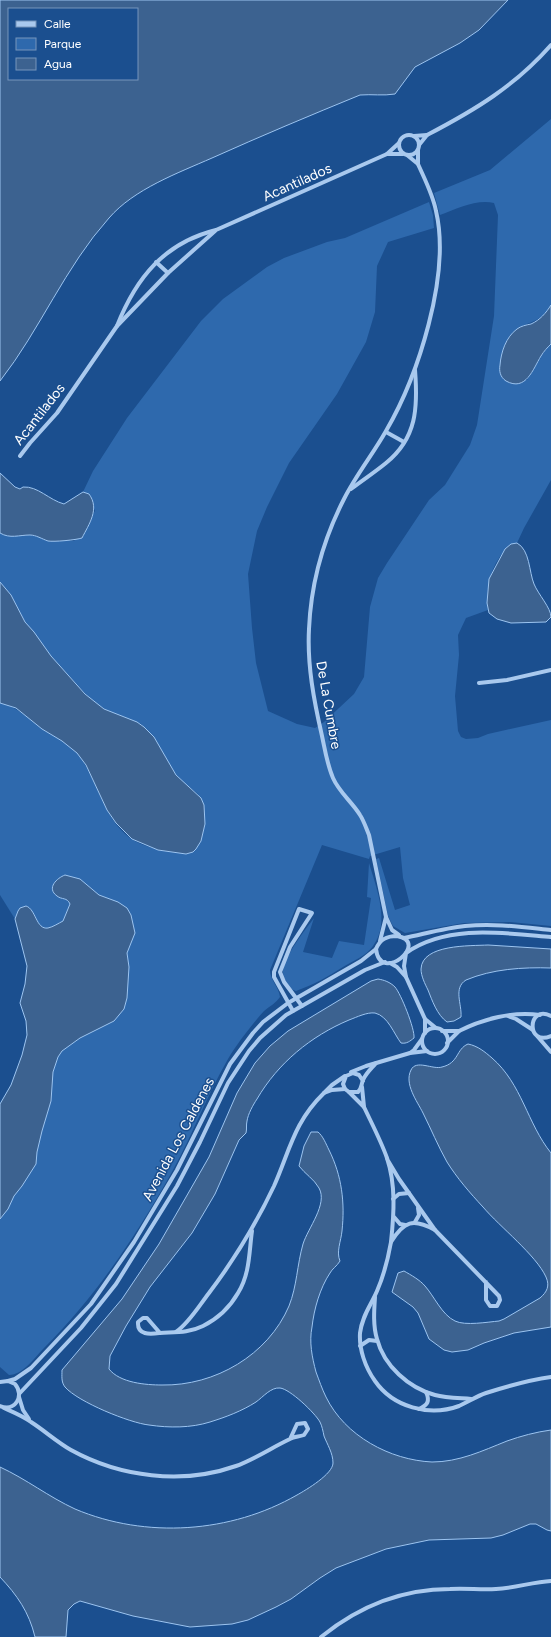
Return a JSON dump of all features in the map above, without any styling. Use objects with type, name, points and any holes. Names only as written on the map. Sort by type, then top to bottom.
[{"type":"street","points":[[387,154],[405,136],[427,135],[474,110],[507,88],[551,45]]},
{"type":"street","points":[[387,154],[413,155],[427,135]]},
{"type":"street","points":[[414,136],[418,140],[418,164]]},
{"type":"street","points":[[400,142],[400,148],[418,164]]},
{"type":"street","name":"Acantilados","points":[[117,326],[133,290],[142,277],[168,252],[200,234],[216,230],[387,154]]},
{"type":"street","name":"De La Cumbre","points":[[386,917],[369,835],[360,815],[337,786],[329,766],[314,700],[311,676],[309,631],[317,573],[329,533],[349,490],[386,432],[407,387],[426,334],[433,303],[439,250],[436,212],[430,191],[418,164]]},
{"type":"street","name":"Acantilados","points":[[20,456],[57,413],[117,326],[168,273],[216,230]]},
{"type":"street","points":[[156,262],[168,273]]},
{"type":"street","name":"De La Cumbre","points":[[349,490],[387,462],[404,442],[412,425],[417,405],[414,369]]},
{"type":"street","points":[[386,432],[404,442]]},
{"type":"street","points":[[479,683],[508,680],[551,670]]},
{"type":"street","points":[[293,1012],[274,977],[274,972],[299,909],[312,913],[290,947],[280,972],[284,982],[302,1006]]},
{"type":"street","points":[[386,917],[392,930],[403,937],[409,946],[406,953],[404,966],[406,977],[425,1019],[425,1033]]},
{"type":"street","points":[[386,917],[380,941],[376,949],[378,956],[397,967],[406,977]]},
{"type":"street","points":[[380,941],[388,937],[403,937],[476,925],[510,926],[551,930]]},
{"type":"street","points":[[290,929],[299,933]]},
{"type":"street","points":[[387,962],[399,960],[406,953],[428,941],[465,934],[498,933],[551,937]]},
{"type":"street","name":"Avenida Los Caldenes","points":[[8,1381],[15,1379],[31,1368],[91,1304],[134,1242],[177,1170],[230,1064],[263,1022],[288,1003],[361,960],[376,949]]},
{"type":"street","name":"Avenida Los Caldenes","points":[[1,1407],[8,1408],[16,1404],[19,1395],[81,1328],[116,1284],[177,1186],[236,1068],[260,1038],[273,1026],[302,1006],[365,970],[387,962]]},
{"type":"street","points":[[442,1031],[459,1031],[482,1022],[515,1014],[549,1014]]},
{"type":"street","points":[[533,1030],[532,1027],[534,1019],[540,1014]]},
{"type":"street","points":[[507,1016],[521,1022],[533,1030],[551,1052]]},
{"type":"street","points":[[425,1019],[442,1031],[446,1036],[447,1043]]},
{"type":"street","points":[[410,1053],[414,1050],[425,1033],[430,1029],[437,1028]]},
{"type":"street","points":[[176,1332],[184,1325],[216,1285],[253,1228],[274,1185],[295,1132],[312,1104],[332,1085],[347,1075],[366,1066],[410,1053],[427,1051],[435,1054],[440,1053],[443,1051],[447,1043],[459,1031]]},
{"type":"street","points":[[537,1035],[544,1038],[551,1036]]},
{"type":"street","points":[[422,1039],[423,1046],[427,1051]]},
{"type":"street","points":[[376,1063],[363,1081],[362,1087],[364,1107],[387,1159],[392,1177],[394,1216],[391,1242],[384,1274],[375,1296],[364,1314],[360,1331],[360,1346],[368,1371],[377,1384],[395,1400],[418,1409],[450,1408],[522,1382],[551,1377]]},
{"type":"street","points":[[347,1075],[359,1075],[363,1081]]},
{"type":"street","points":[[347,1075],[343,1081],[347,1091],[364,1107]]},
{"type":"street","points":[[324,1093],[332,1090],[358,1092],[362,1087]]},
{"type":"street","points":[[387,1159],[418,1207],[435,1230],[486,1282],[499,1296],[500,1300],[497,1306],[490,1306],[487,1303],[486,1282]]},
{"type":"street","points":[[393,1199],[399,1194],[409,1193]]},
{"type":"street","points":[[415,1222],[419,1215],[418,1207]]},
{"type":"street","points":[[394,1216],[400,1224],[415,1222],[426,1225],[435,1230]]},
{"type":"street","points":[[391,1242],[400,1228],[405,1224]]},
{"type":"street","points":[[160,1333],[146,1318],[143,1318],[138,1322],[138,1328],[141,1331],[154,1335],[160,1333],[193,1330],[203,1326],[222,1312],[232,1302],[239,1293],[249,1264],[253,1228]]},
{"type":"street","points":[[375,1296],[375,1330],[377,1341],[388,1362],[395,1371],[409,1382],[426,1392],[444,1397],[472,1399]]},
{"type":"street","points":[[360,1346],[369,1340],[377,1341]]},
{"type":"street","points":[[0,1382],[8,1381],[15,1384],[23,1410],[30,1421]]},
{"type":"street","points":[[418,1409],[425,1406],[428,1402],[429,1397],[426,1392]]},
{"type":"street","points":[[1,1407],[30,1421],[71,1450],[99,1462],[128,1471],[166,1476],[211,1473],[234,1467],[262,1455],[291,1438],[299,1437],[307,1433],[308,1429],[305,1423],[297,1424],[291,1438]]},
{"type":"street","points":[[321,1637],[332,1628],[360,1611],[379,1602],[406,1594],[450,1588],[505,1589],[551,1581]]},
{"type":"green space","points":[[551,119],[551,305],[539,318],[522,326],[512,333],[508,338],[502,352],[500,367],[501,374],[504,379],[527,380],[551,344],[551,480],[517,543],[511,544],[504,551],[491,574],[487,601],[488,610],[466,618],[458,635],[459,655],[455,696],[458,731],[461,737],[466,739],[478,738],[488,734],[551,720],[551,926],[510,922],[464,923],[405,933],[393,926],[388,916],[376,859],[379,858],[395,910],[410,905],[403,878],[400,847],[370,856],[369,859],[322,845],[270,970],[271,977],[280,997],[264,1011],[231,1053],[213,1086],[173,1170],[145,1218],[114,1264],[81,1307],[32,1361],[24,1369],[9,1375],[0,1367],[0,1104],[11,1085],[22,1055],[27,1035],[26,1021],[20,1003],[25,984],[27,966],[15,919],[0,895],[0,703],[17,710],[41,728],[65,743],[78,754],[86,766],[111,816],[129,837],[146,846],[186,854],[190,853],[201,841],[205,824],[204,805],[198,794],[183,782],[172,770],[154,737],[141,724],[111,713],[93,702],[51,656],[25,622],[11,595],[0,582],[0,533],[9,536],[32,535],[51,541],[74,541],[95,511],[89,494],[83,492],[93,471],[127,418],[201,321],[223,299],[267,267],[284,258],[327,242],[345,238],[429,202],[433,215],[434,228],[388,242],[377,266],[375,312],[366,342],[337,394],[289,463],[257,531],[248,574],[256,663],[268,711],[297,724],[315,728],[324,722],[354,694],[364,677],[370,607],[378,578],[429,500],[445,485],[470,445],[477,425],[494,316],[498,215],[494,203],[480,202],[473,203],[440,215],[434,193],[490,170]]},
{"type":"green space","points":[[369,863],[378,894],[381,916],[381,927],[373,946],[363,955],[321,980],[296,991],[291,989],[284,976],[284,966],[295,944],[314,918],[303,952],[332,958],[339,941],[364,945],[371,898],[367,897]]},
{"type":"water","points":[[0,0],[508,0],[479,30],[460,43],[415,67],[395,94],[360,95],[171,176],[131,198],[109,218],[93,237],[0,381]]},
{"type":"water","points":[[551,305],[551,344],[542,354],[528,378],[519,384],[513,384],[506,381],[501,376],[500,367],[507,340],[517,329],[531,324],[540,318]]},
{"type":"water","points":[[0,473],[15,487],[20,489],[23,487],[28,487],[34,489],[53,500],[64,504],[83,492],[89,494],[94,505],[90,522],[82,538],[48,541],[32,535],[11,536],[0,533]]},
{"type":"water","points":[[517,543],[521,546],[527,556],[534,584],[547,605],[550,613],[551,617],[546,622],[511,623],[497,619],[489,613],[487,603],[489,579],[505,549],[511,544]]},
{"type":"water","points":[[0,582],[11,595],[25,622],[51,656],[85,694],[104,709],[137,722],[144,727],[154,737],[176,775],[201,798],[204,805],[205,824],[201,841],[193,852],[186,854],[158,850],[132,839],[116,823],[107,810],[86,765],[77,753],[62,741],[42,729],[16,708],[0,703]]},
{"type":"water","points":[[65,875],[80,879],[99,895],[118,902],[127,908],[131,915],[135,933],[127,953],[129,967],[127,998],[124,1009],[114,1021],[80,1038],[62,1051],[58,1057],[53,1072],[51,1101],[37,1152],[36,1164],[14,1196],[8,1209],[0,1219],[0,1104],[11,1085],[22,1055],[27,1035],[26,1021],[20,1003],[25,984],[27,966],[15,919],[20,908],[26,906],[32,911],[38,923],[44,928],[54,926],[63,921],[70,904],[66,899],[59,897],[52,890],[56,881]]},
{"type":"water","points":[[488,945],[551,949],[551,968],[497,971],[466,980],[462,983],[459,992],[461,1017],[454,1021],[447,1022],[443,1019],[433,1003],[423,980],[421,969],[423,961],[429,955],[448,948]]},
{"type":"water","points":[[378,979],[391,984],[398,991],[410,1020],[414,1038],[407,1043],[401,1043],[384,1018],[375,1013],[365,1014],[349,1020],[322,1034],[285,1062],[265,1086],[255,1101],[248,1118],[246,1133],[239,1140],[215,1194],[192,1233],[150,1287],[126,1326],[110,1356],[109,1369],[114,1374],[126,1380],[141,1384],[182,1384],[201,1380],[238,1364],[254,1353],[268,1339],[280,1324],[289,1306],[294,1291],[303,1244],[319,1209],[321,1201],[319,1188],[299,1166],[304,1146],[311,1132],[318,1132],[326,1143],[337,1170],[343,1200],[343,1221],[339,1250],[340,1261],[326,1279],[320,1292],[314,1313],[311,1333],[311,1350],[316,1372],[326,1397],[334,1411],[357,1434],[385,1451],[416,1460],[432,1462],[442,1462],[461,1458],[518,1437],[551,1430],[551,1531],[536,1524],[530,1524],[503,1535],[491,1538],[429,1540],[386,1549],[336,1568],[291,1599],[248,1620],[232,1624],[190,1627],[133,1616],[80,1601],[68,1610],[66,1637],[35,1637],[22,1604],[0,1577],[0,1467],[75,1509],[102,1519],[130,1525],[159,1528],[188,1528],[216,1524],[271,1508],[312,1486],[324,1477],[332,1467],[332,1456],[320,1422],[302,1402],[284,1389],[273,1389],[256,1402],[245,1408],[210,1422],[188,1426],[157,1426],[140,1423],[118,1416],[81,1399],[65,1387],[62,1379],[62,1370],[122,1299],[159,1244],[209,1157],[237,1093],[255,1063],[270,1046],[288,1031],[371,981]]},
{"type":"water","points":[[468,1044],[484,1051],[502,1068],[518,1092],[536,1129],[551,1153],[551,1327],[514,1333],[468,1350],[452,1352],[444,1350],[429,1339],[418,1313],[413,1307],[392,1292],[398,1273],[404,1271],[418,1280],[423,1284],[438,1305],[450,1318],[455,1321],[465,1323],[499,1321],[504,1319],[540,1298],[548,1286],[546,1277],[541,1268],[517,1241],[478,1202],[451,1168],[410,1087],[409,1075],[413,1067],[421,1065],[438,1068],[448,1065],[455,1059],[461,1049]]}]
